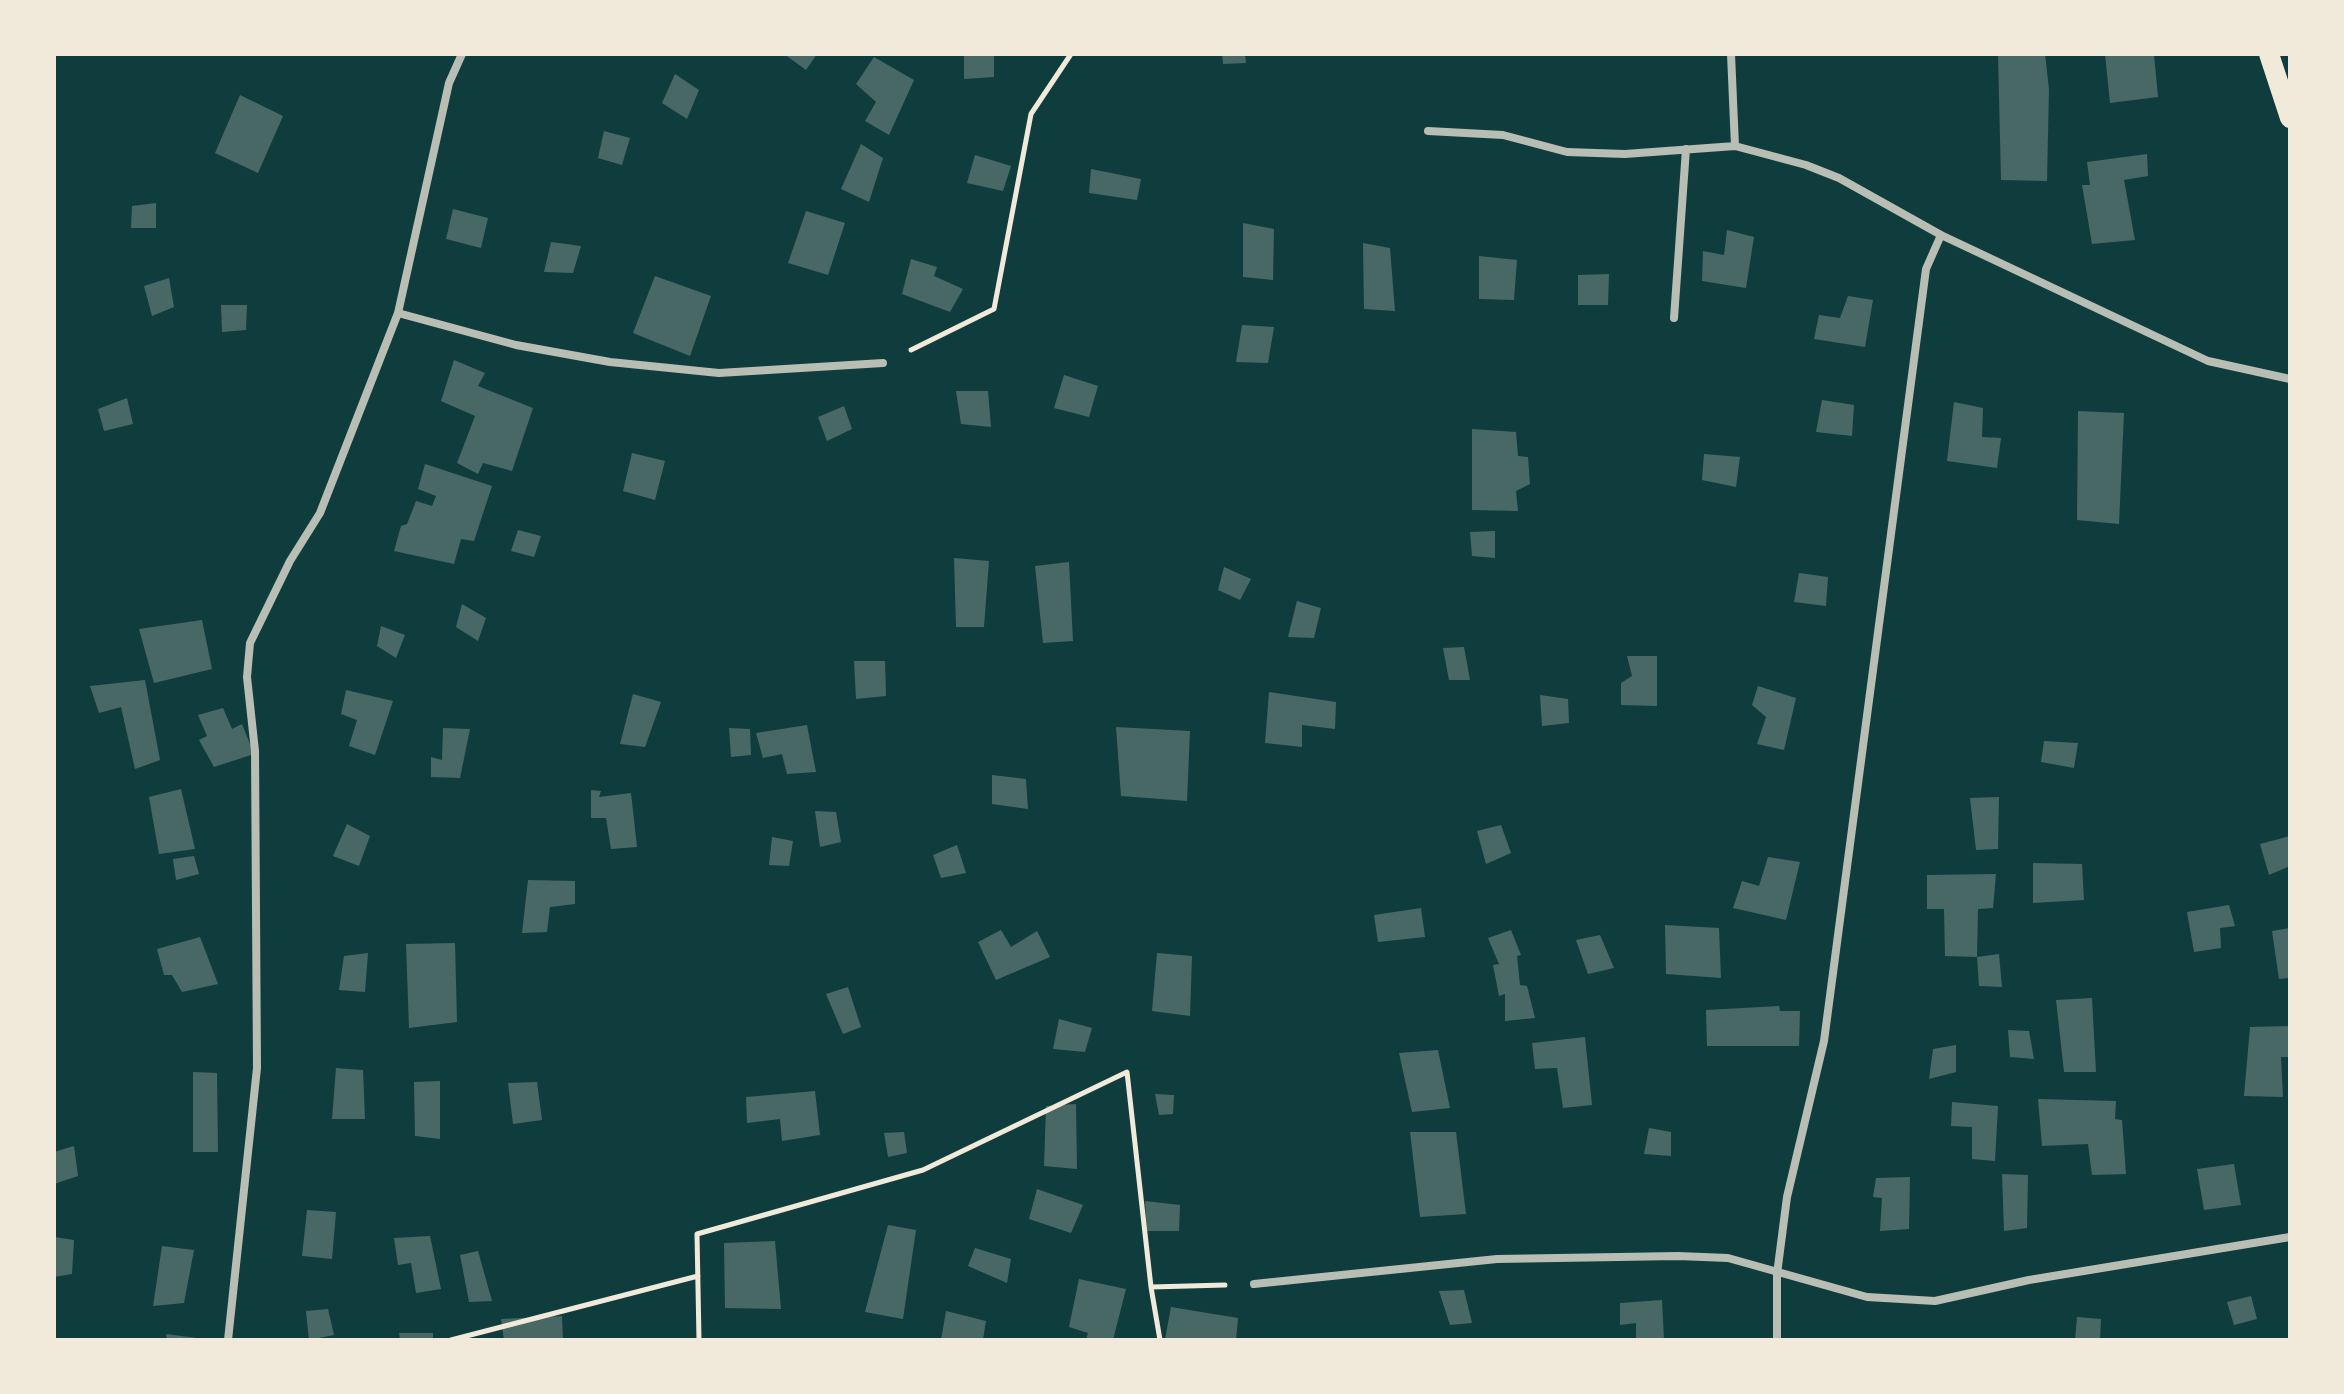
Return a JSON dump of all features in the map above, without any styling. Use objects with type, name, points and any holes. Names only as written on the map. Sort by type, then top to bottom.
[{"type":"main road","points":[[2269,54],[2290,118]]},
{"type":"street","points":[[228,1340],[257,1068],[255,751],[247,677],[250,643],[290,561],[320,513],[398,313],[449,83],[462,54]]},
{"type":"street","points":[[1731,54],[1735,146]]},
{"type":"street","points":[[1428,131],[1503,135],[1567,152],[1625,154],[1735,146],[1839,178],[1941,235],[2208,361],[2290,379]]},
{"type":"street","points":[[1674,318],[1686,149]]},
{"type":"street","points":[[1777,1340],[1777,1274],[1787,1197],[1824,1041],[1926,269],[1941,235]]},
{"type":"street","points":[[398,313],[516,345],[625,363],[719,373],[883,363]]},
{"type":"street","points":[[1254,1284],[1512,1259],[1728,1258],[1867,1297],[1935,1301],[2029,1280],[2290,1237]]},
{"type":"path","points":[[883,363],[994,309],[1031,114],[1071,54]]},
{"type":"path","points":[[699,1340],[697,1234],[923,1170],[1127,1072],[1151,1287],[1160,1340]]},
{"type":"path","points":[[451,1340],[698,1276]]},
{"type":"path","points":[[1151,1287],[1254,1284]]},
{"type":"building","points":[[784,54],[817,54],[806,70]]},
{"type":"building","points":[[964,54],[994,54],[994,77],[964,79]]},
{"type":"building","points":[[1222,54],[1245,54],[1246,63],[1223,64]]},
{"type":"building","points":[[1998,54],[2045,54],[2049,89],[2047,181],[2001,180]]},
{"type":"building","points":[[2105,54],[2154,54],[2158,97],[2110,103]]},
{"type":"building","points":[[874,57],[914,80],[889,135],[865,121],[876,102],[856,84]]},
{"type":"building","points":[[675,74],[699,90],[687,119],[662,103]]},
{"type":"building","points":[[240,95],[283,116],[258,173],[215,153]]},
{"type":"building","points":[[604,131],[630,138],[622,165],[598,158]]},
{"type":"building","points":[[861,144],[883,158],[869,202],[841,189]]},
{"type":"building","points":[[2147,154],[2148,176],[2124,180],[2135,240],[2092,244],[2082,185],[2090,185],[2087,162]]},
{"type":"building","points":[[975,155],[1011,166],[1003,191],[967,183]]},
{"type":"building","points":[[1091,169],[1141,179],[1137,200],[1089,193]]},
{"type":"building","points":[[156,203],[156,228],[131,228],[132,206]]},
{"type":"building","points":[[453,209],[488,218],[481,248],[446,239]]},
{"type":"building","points":[[806,211],[845,223],[828,275],[788,263]]},
{"type":"building","points":[[1243,223],[1274,229],[1273,280],[1243,277]]},
{"type":"building","points":[[1727,230],[1754,237],[1746,288],[1702,281],[1703,251],[1724,255]]},
{"type":"building","points":[[551,242],[581,246],[573,273],[544,272]]},
{"type":"building","points":[[1363,243],[1390,248],[1395,311],[1364,309]]},
{"type":"building","points":[[1479,256],[1517,260],[1514,300],[1479,299]]},
{"type":"building","points":[[911,259],[937,267],[934,276],[963,289],[950,312],[902,294]]},
{"type":"building","points":[[1609,274],[1608,305],[1578,305],[1578,275]]},
{"type":"building","points":[[655,276],[711,296],[690,356],[633,333]]},
{"type":"building","points":[[169,278],[174,307],[152,316],[144,286]]},
{"type":"building","points":[[1848,296],[1873,300],[1865,347],[1814,339],[1819,315],[1840,318]]},
{"type":"building","points":[[221,305],[247,305],[246,330],[222,332]]},
{"type":"building","points":[[1242,325],[1274,327],[1268,363],[1236,362]]},
{"type":"building","points":[[454,360],[485,373],[478,386],[533,408],[512,471],[483,463],[478,474],[457,463],[475,416],[441,401]]},
{"type":"building","points":[[1064,375],[1098,386],[1089,417],[1054,408]]},
{"type":"building","points":[[956,391],[988,391],[991,427],[961,424]]},
{"type":"building","points":[[127,398],[133,424],[104,431],[98,409]]},
{"type":"building","points":[[1822,400],[1854,405],[1852,436],[1816,432]]},
{"type":"building","points":[[1954,402],[1983,408],[1982,437],[2001,438],[1997,468],[1947,461]]},
{"type":"building","points":[[844,406],[852,429],[827,441],[818,417]]},
{"type":"building","points":[[2078,411],[2124,413],[2119,524],[2077,520]]},
{"type":"building","points":[[1472,429],[1516,432],[1518,456],[1528,457],[1530,484],[1516,491],[1518,511],[1472,510]]},
{"type":"building","points":[[632,453],[665,461],[655,500],[623,491]]},
{"type":"building","points":[[1704,454],[1740,457],[1736,487],[1702,480]]},
{"type":"building","points":[[425,464],[492,486],[474,541],[461,539],[454,564],[394,551],[401,526],[407,524],[416,501],[432,506],[436,496],[418,489]]},
{"type":"building","points":[[518,530],[541,536],[534,557],[511,551]]},
{"type":"building","points":[[1495,531],[1495,558],[1472,556],[1470,532]]},
{"type":"building","points":[[954,558],[989,561],[984,627],[956,627]]},
{"type":"building","points":[[1069,562],[1073,641],[1043,643],[1035,566]]},
{"type":"building","points":[[1224,567],[1251,579],[1240,600],[1218,590]]},
{"type":"building","points":[[1799,573],[1828,577],[1826,606],[1794,602]]},
{"type":"building","points":[[1297,601],[1321,608],[1314,638],[1288,637]]},
{"type":"building","points":[[462,604],[486,618],[478,641],[456,627]]},
{"type":"building","points":[[202,620],[212,669],[154,683],[139,629]]},
{"type":"building","points":[[381,626],[405,635],[396,658],[377,646]]},
{"type":"building","points":[[1464,647],[1470,680],[1449,680],[1443,648]]},
{"type":"building","points":[[1627,656],[1657,656],[1657,706],[1621,705],[1621,683],[1632,676]]},
{"type":"building","points":[[854,661],[885,661],[886,696],[856,699]]},
{"type":"building","points":[[145,680],[160,760],[135,769],[121,707],[99,713],[90,686]]},
{"type":"building","points":[[1758,686],[1796,698],[1784,750],[1757,744],[1766,717],[1752,705]]},
{"type":"building","points":[[346,690],[393,701],[375,755],[349,746],[357,720],[341,714]]},
{"type":"building","points":[[1269,692],[1336,702],[1335,729],[1302,725],[1302,747],[1265,743]]},
{"type":"building","points":[[633,694],[661,702],[645,747],[620,744]]},
{"type":"building","points":[[1540,695],[1568,699],[1569,723],[1542,726]]},
{"type":"building","points":[[223,708],[232,729],[242,724],[254,754],[214,767],[199,740],[207,736],[198,715]]},
{"type":"building","points":[[807,725],[816,772],[787,774],[782,754],[763,758],[756,733]]},
{"type":"building","points":[[1116,727],[1190,731],[1187,801],[1121,796]]},
{"type":"building","points":[[443,728],[470,729],[460,778],[431,777],[431,757],[442,760]]},
{"type":"building","points":[[729,728],[750,729],[751,755],[731,757]]},
{"type":"building","points":[[2044,741],[2078,743],[2074,768],[2041,762]]},
{"type":"building","points":[[992,775],[1026,779],[1028,809],[992,804]]},
{"type":"building","points":[[181,789],[195,849],[159,854],[149,797]]},
{"type":"building","points":[[591,790],[601,791],[599,797],[631,793],[637,847],[611,849],[606,818],[591,818]]},
{"type":"building","points":[[1999,797],[1998,849],[1976,850],[1970,798]]},
{"type":"building","points":[[815,811],[836,812],[841,842],[820,847]]},
{"type":"building","points":[[347,824],[370,836],[359,866],[333,856]]},
{"type":"building","points":[[1501,825],[1511,853],[1486,864],[1477,831]]},
{"type":"building","points":[[2290,836],[2290,866],[2269,875],[2260,844]]},
{"type":"building","points":[[772,837],[793,841],[789,866],[769,865]]},
{"type":"building","points":[[957,845],[966,873],[941,878],[933,855]]},
{"type":"building","points":[[194,856],[199,874],[176,880],[173,859]]},
{"type":"building","points":[[1768,857],[1800,862],[1786,920],[1733,908],[1742,881],[1759,886]]},
{"type":"building","points":[[2033,863],[2082,864],[2084,900],[2033,903]]},
{"type":"building","points":[[1996,874],[1993,908],[1978,909],[1977,957],[1945,956],[1944,909],[1927,909],[1927,875]]},
{"type":"building","points":[[528,880],[575,881],[575,904],[550,907],[547,932],[522,933]]},
{"type":"building","points":[[2229,905],[2235,926],[2220,928],[2221,948],[2194,952],[2187,912]]},
{"type":"building","points":[[1421,908],[1425,937],[1378,942],[1374,915]]},
{"type":"building","points":[[1665,925],[1719,928],[1721,978],[1666,974]]},
{"type":"building","points":[[2290,928],[2290,978],[2279,979],[2272,931]]},
{"type":"building","points":[[1001,930],[1011,947],[1037,931],[1050,957],[996,980],[978,942]]},
{"type":"building","points":[[1511,930],[1521,955],[1517,956],[1520,985],[1527,986],[1535,1018],[1505,1021],[1505,994],[1499,996],[1493,965],[1499,964],[1488,938]]},
{"type":"building","points":[[1600,935],[1614,968],[1588,974],[1576,940]]},
{"type":"building","points":[[200,937],[218,984],[182,992],[172,975],[164,975],[157,949]]},
{"type":"building","points":[[455,943],[457,1022],[409,1028],[406,944]]},
{"type":"building","points":[[368,953],[365,992],[339,990],[344,956]]},
{"type":"building","points":[[1157,953],[1192,956],[1190,1016],[1152,1011]]},
{"type":"building","points":[[1999,954],[2002,987],[1979,986],[1977,957]]},
{"type":"building","points":[[848,987],[861,1027],[843,1034],[826,994]]},
{"type":"building","points":[[2092,998],[2096,1072],[2064,1072],[2056,1000]]},
{"type":"building","points":[[1779,1006],[1780,1011],[1800,1011],[1799,1046],[1707,1046],[1706,1010]]},
{"type":"building","points":[[1059,1019],[1092,1028],[1085,1052],[1053,1049]]},
{"type":"building","points":[[2290,1026],[2290,1057],[2281,1057],[2283,1097],[2244,1096],[2250,1027]]},
{"type":"building","points":[[2008,1030],[2029,1031],[2034,1059],[2010,1057]]},
{"type":"building","points":[[1585,1037],[1592,1105],[1563,1108],[1557,1068],[1535,1069],[1532,1043]]},
{"type":"building","points":[[1956,1045],[1956,1072],[1929,1079],[1933,1049]]},
{"type":"building","points":[[1438,1050],[1450,1108],[1412,1112],[1399,1053]]},
{"type":"building","points":[[336,1068],[363,1070],[365,1119],[332,1119]]},
{"type":"building","points":[[193,1072],[217,1073],[218,1152],[193,1152]]},
{"type":"building","points":[[440,1081],[440,1139],[415,1136],[414,1082]]},
{"type":"building","points":[[537,1082],[542,1120],[513,1124],[508,1083]]},
{"type":"building","points":[[815,1091],[820,1135],[782,1141],[780,1119],[747,1123],[746,1097]]},
{"type":"building","points":[[1155,1094],[1174,1095],[1173,1114],[1159,1115]]},
{"type":"building","points":[[2038,1099],[2116,1101],[2115,1119],[2122,1120],[2126,1174],[2092,1175],[2088,1144],[2042,1146]]},
{"type":"building","points":[[1952,1102],[1998,1106],[1995,1161],[1972,1159],[1972,1127],[1951,1126]]},
{"type":"building","points":[[1076,1104],[1077,1169],[1044,1166],[1046,1106]]},
{"type":"building","points":[[1649,1128],[1671,1132],[1671,1156],[1644,1154]]},
{"type":"building","points":[[904,1132],[907,1153],[888,1157],[884,1133]]},
{"type":"building","points":[[1410,1132],[1456,1132],[1466,1214],[1420,1217]]},
{"type":"building","points":[[74,1146],[78,1176],[54,1184],[54,1152]]},
{"type":"building","points":[[2234,1164],[2241,1205],[2204,1210],[2197,1169]]},
{"type":"building","points":[[2002,1174],[2028,1175],[2027,1228],[2004,1231]]},
{"type":"building","points":[[1910,1177],[1909,1229],[1880,1231],[1882,1198],[1873,1197],[1876,1178]]},
{"type":"building","points":[[1037,1189],[1083,1205],[1071,1233],[1029,1219]]},
{"type":"building","points":[[1145,1201],[1180,1205],[1179,1231],[1147,1231]]},
{"type":"building","points":[[307,1210],[336,1212],[332,1259],[302,1256]]},
{"type":"building","points":[[888,1225],[916,1230],[903,1319],[865,1312]]},
{"type":"building","points":[[430,1236],[441,1289],[416,1293],[411,1263],[398,1265],[394,1238]]},
{"type":"building","points":[[54,1237],[74,1240],[72,1274],[54,1277]]},
{"type":"building","points":[[775,1241],[781,1309],[725,1308],[724,1243]]},
{"type":"building","points":[[162,1246],[194,1250],[184,1303],[153,1306]]},
{"type":"building","points":[[975,1248],[1011,1259],[1007,1283],[968,1266]]},
{"type":"building","points":[[478,1251],[492,1301],[469,1302],[460,1255]]},
{"type":"building","points":[[1079,1279],[1126,1289],[1113,1340],[1086,1340],[1088,1333],[1069,1327]]},
{"type":"building","points":[[1464,1290],[1472,1323],[1450,1325],[1439,1291]]},
{"type":"building","points":[[2251,1296],[2257,1319],[2234,1325],[2227,1302]]},
{"type":"building","points":[[1662,1300],[1664,1340],[1636,1340],[1636,1323],[1620,1325],[1620,1303]]},
{"type":"building","points":[[1171,1307],[1238,1318],[1236,1340],[1165,1339]]},
{"type":"building","points":[[328,1309],[334,1335],[309,1340],[306,1311]]},
{"type":"building","points":[[946,1311],[986,1321],[983,1340],[941,1340]]},
{"type":"building","points":[[562,1316],[563,1340],[504,1340],[501,1319]]},
{"type":"building","points":[[2077,1317],[2101,1319],[2100,1340],[2075,1340]]},
{"type":"building","points":[[399,1333],[433,1333],[433,1340],[400,1340]]},
{"type":"building","points":[[166,1334],[197,1338],[197,1340],[167,1340]]}]
